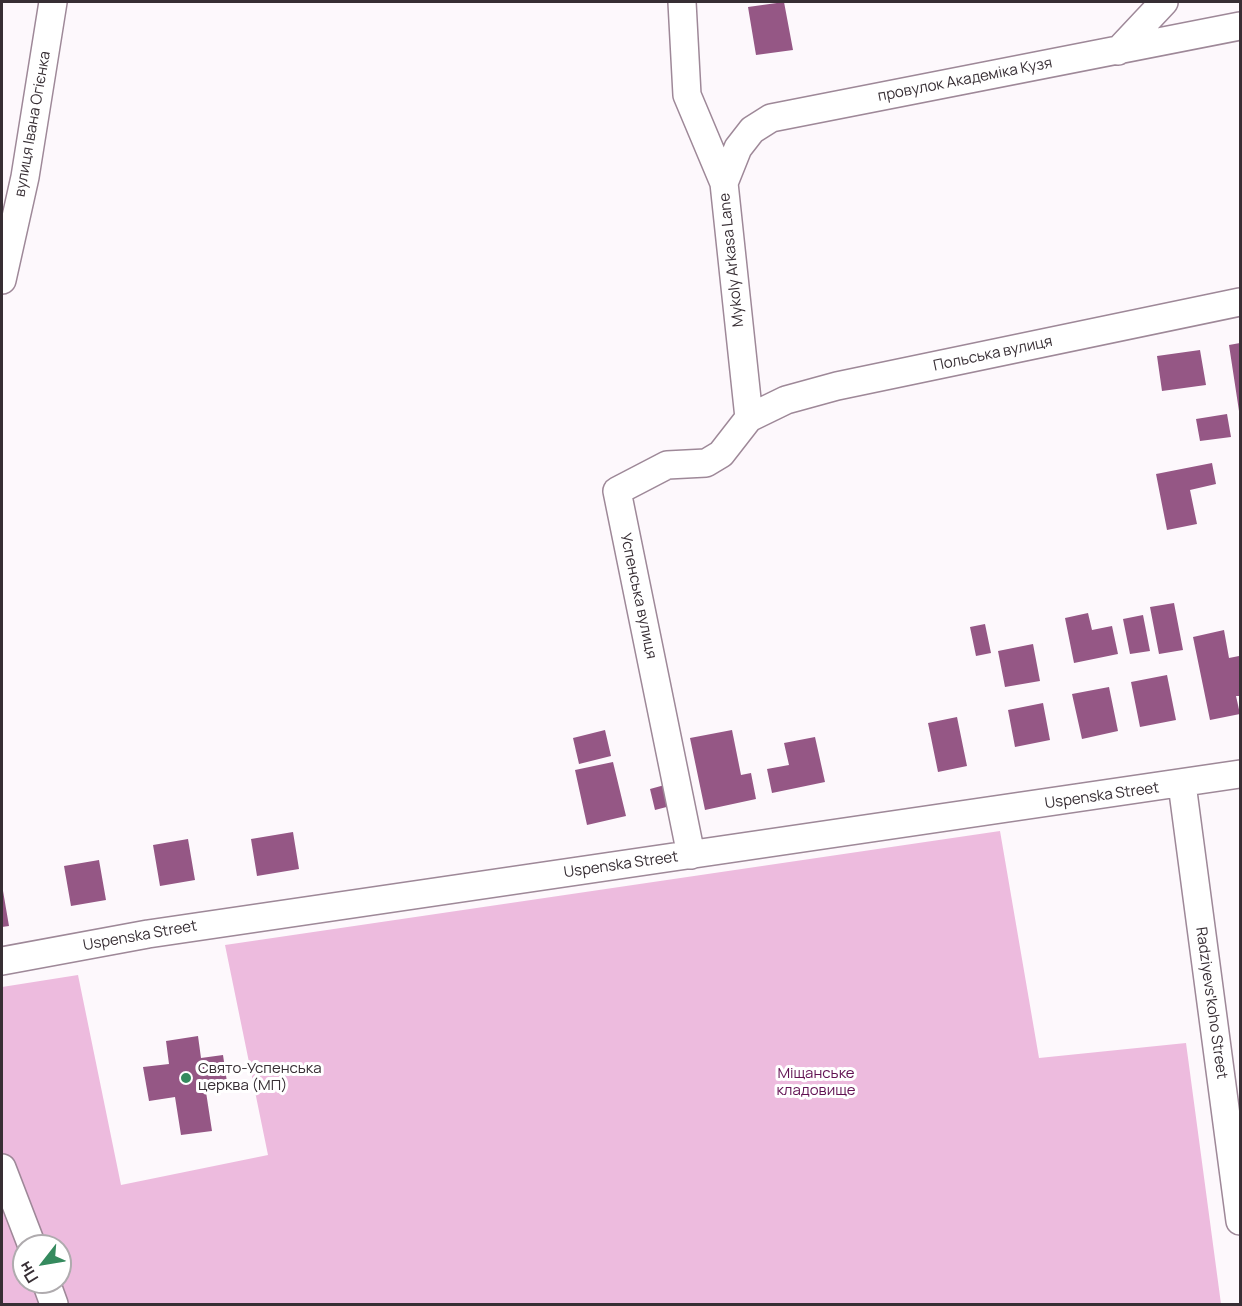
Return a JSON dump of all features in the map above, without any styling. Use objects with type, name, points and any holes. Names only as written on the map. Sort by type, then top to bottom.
[{"type":"street","name":"вулиця Івана Огієнка","points":[[2,280],[25,177],[53,2]]},
{"type":"street","name":"Mykoly Arkasa Lane","points":[[682,2],[687,95],[724,183],[749,418]]},
{"type":"street","points":[[1118,51],[1164,2]]},
{"type":"street","name":"провулок Академіка Кузя","points":[[724,183],[738,148],[752,130],[771,118],[1240,26]]},
{"type":"street","name":"Польська вулиця","points":[[749,418],[786,400],[837,386],[1240,302]]},
{"type":"street","name":"Успенська вулиця","points":[[691,855],[617,491],[667,465],[706,463],[721,454],[749,418]]},
{"type":"street","name":"Uspenska Street","points":[[2,962],[148,934],[1240,774]]},
{"type":"street","name":"Radziyevsʹkoho Street","points":[[1182,784],[1240,1221]]},
{"type":"street","points":[[2,1168],[27,1234]]},
{"type":"green space","name":"Міщанське кладовище","points":[[1000,831],[1039,1058],[1186,1043],[1221,1304],[2,1304],[2,987],[78,975],[121,1185],[268,1155],[225,945]]},
{"type":"building","points":[[784,2],[793,50],[756,55],[748,7]]},
{"type":"building","points":[[1240,343],[1240,411],[1239,411],[1229,345]]},
{"type":"building","points":[[1200,350],[1206,385],[1162,391],[1157,356]]},
{"type":"building","points":[[1227,414],[1231,437],[1200,441],[1196,419]]},
{"type":"building","points":[[1212,463],[1216,484],[1190,490],[1197,524],[1167,530],[1156,474]]},
{"type":"building","points":[[1174,603],[1183,650],[1159,654],[1150,607]]},
{"type":"building","points":[[1088,613],[1092,630],[1112,626],[1118,654],[1074,663],[1065,618]]},
{"type":"building","points":[[1143,615],[1150,651],[1130,654],[1123,619]]},
{"type":"building","points":[[985,624],[991,653],[976,656],[970,627]]},
{"type":"building","points":[[1224,630],[1229,658],[1239,656],[1240,696],[1236,696],[1240,714],[1210,720],[1193,637]]},
{"type":"building","points":[[1033,644],[1040,681],[1005,687],[998,651]]},
{"type":"building","points":[[1167,675],[1176,720],[1140,727],[1131,682]]},
{"type":"building","points":[[1109,687],[1118,731],[1082,739],[1072,694]]},
{"type":"building","points":[[1043,703],[1050,740],[1015,747],[1008,710]]},
{"type":"building","points":[[957,717],[967,766],[938,772],[928,723]]},
{"type":"building","points":[[605,730],[611,756],[579,764],[573,738]]},
{"type":"building","points":[[732,730],[741,775],[751,773],[756,799],[705,810],[690,738]]},
{"type":"building","points":[[815,737],[825,782],[772,793],[767,769],[789,765],[784,743]]},
{"type":"building","points":[[613,762],[626,816],[587,825],[575,770]]},
{"type":"building","points":[[672,783],[678,804],[655,810],[650,789]]},
{"type":"building","points":[[293,832],[299,869],[257,876],[251,839]]},
{"type":"building","points":[[188,839],[195,880],[160,886],[153,845]]},
{"type":"building","points":[[99,860],[106,900],[71,906],[64,866]]},
{"type":"building","points":[[2,885],[9,926],[2,927]]},
{"type":"building","name":"Свято-Успенська церква (МП)","points":[[198,1036],[201,1058],[223,1055],[228,1089],[206,1092],[212,1131],[181,1135],[175,1097],[149,1101],[143,1067],[169,1064],[166,1041]]},
{"type":"place","name":"Свято-Успенська церква (МП)","points":[[186,1078]]}]
